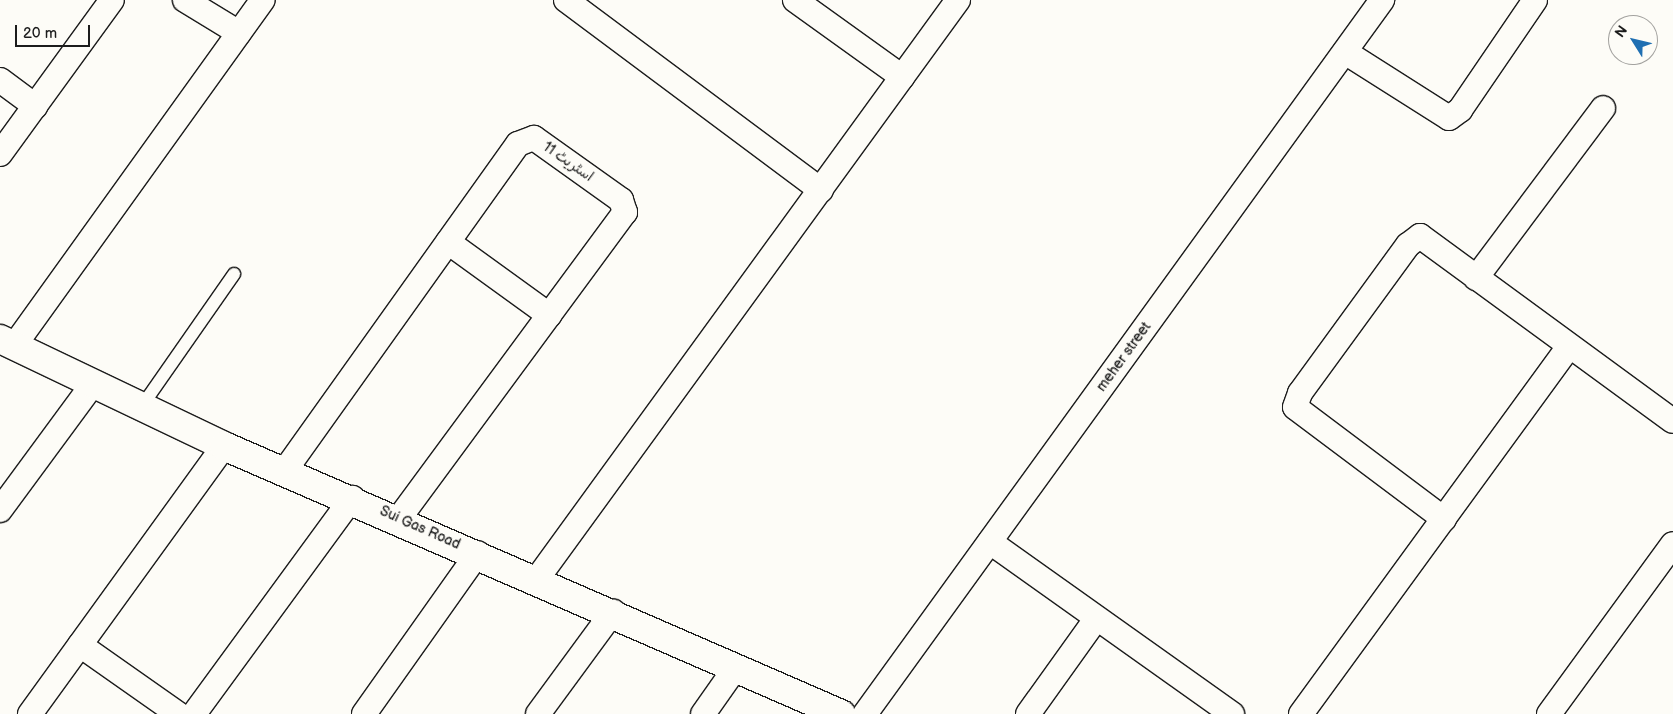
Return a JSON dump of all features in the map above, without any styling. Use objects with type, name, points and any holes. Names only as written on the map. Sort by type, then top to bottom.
[{"type":"street","points":[[0,154],[112,0]]},
{"type":"street","points":[[185,0],[239,33]]},
{"type":"street","points":[[7,342],[263,0]]},
{"type":"street","points":[[566,0],[821,190]]},
{"type":"street","points":[[795,0],[902,77]]},
{"type":"street","points":[[538,579],[958,0]]},
{"type":"street","name":"meher street","points":[[865,714],[1382,0]]},
{"type":"street","points":[[1345,52],[1449,118],[1460,110],[1535,0]]},
{"type":"street","points":[[0,80],[35,106]]},
{"type":"street","points":[[1476,278],[1603,108]]},
{"type":"street","name":"اسٹریٹ 11","points":[[286,470],[448,242],[524,139],[534,138],[621,200],[626,212],[399,518]]},
{"type":"street","points":[[1444,518],[1295,407],[1312,377],[1408,245],[1420,236],[1569,347],[1673,421]]},
{"type":"street","points":[[448,242],[550,315]]},
{"type":"street","name":"Sui Gas Road","points":[[7,342],[224,446],[399,518],[841,714]]},
{"type":"street","points":[[1301,714],[1569,347]]},
{"type":"street","points":[[0,510],[93,384]]},
{"type":"street","points":[[30,714],[224,446]]},
{"type":"street","points":[[194,714],[352,498]]},
{"type":"street","points":[[990,542],[1232,714]]},
{"type":"street","points":[[1549,714],[1673,544]]},
{"type":"street","points":[[364,714],[478,553]]},
{"type":"street","points":[[538,714],[613,612]]},
{"type":"street","points":[[1028,714],[1096,619]]},
{"type":"street","points":[[80,645],[178,714]]},
{"type":"street","points":[[703,714],[736,667]]},
{"type":"lane","points":[[142,406],[234,274]]}]
